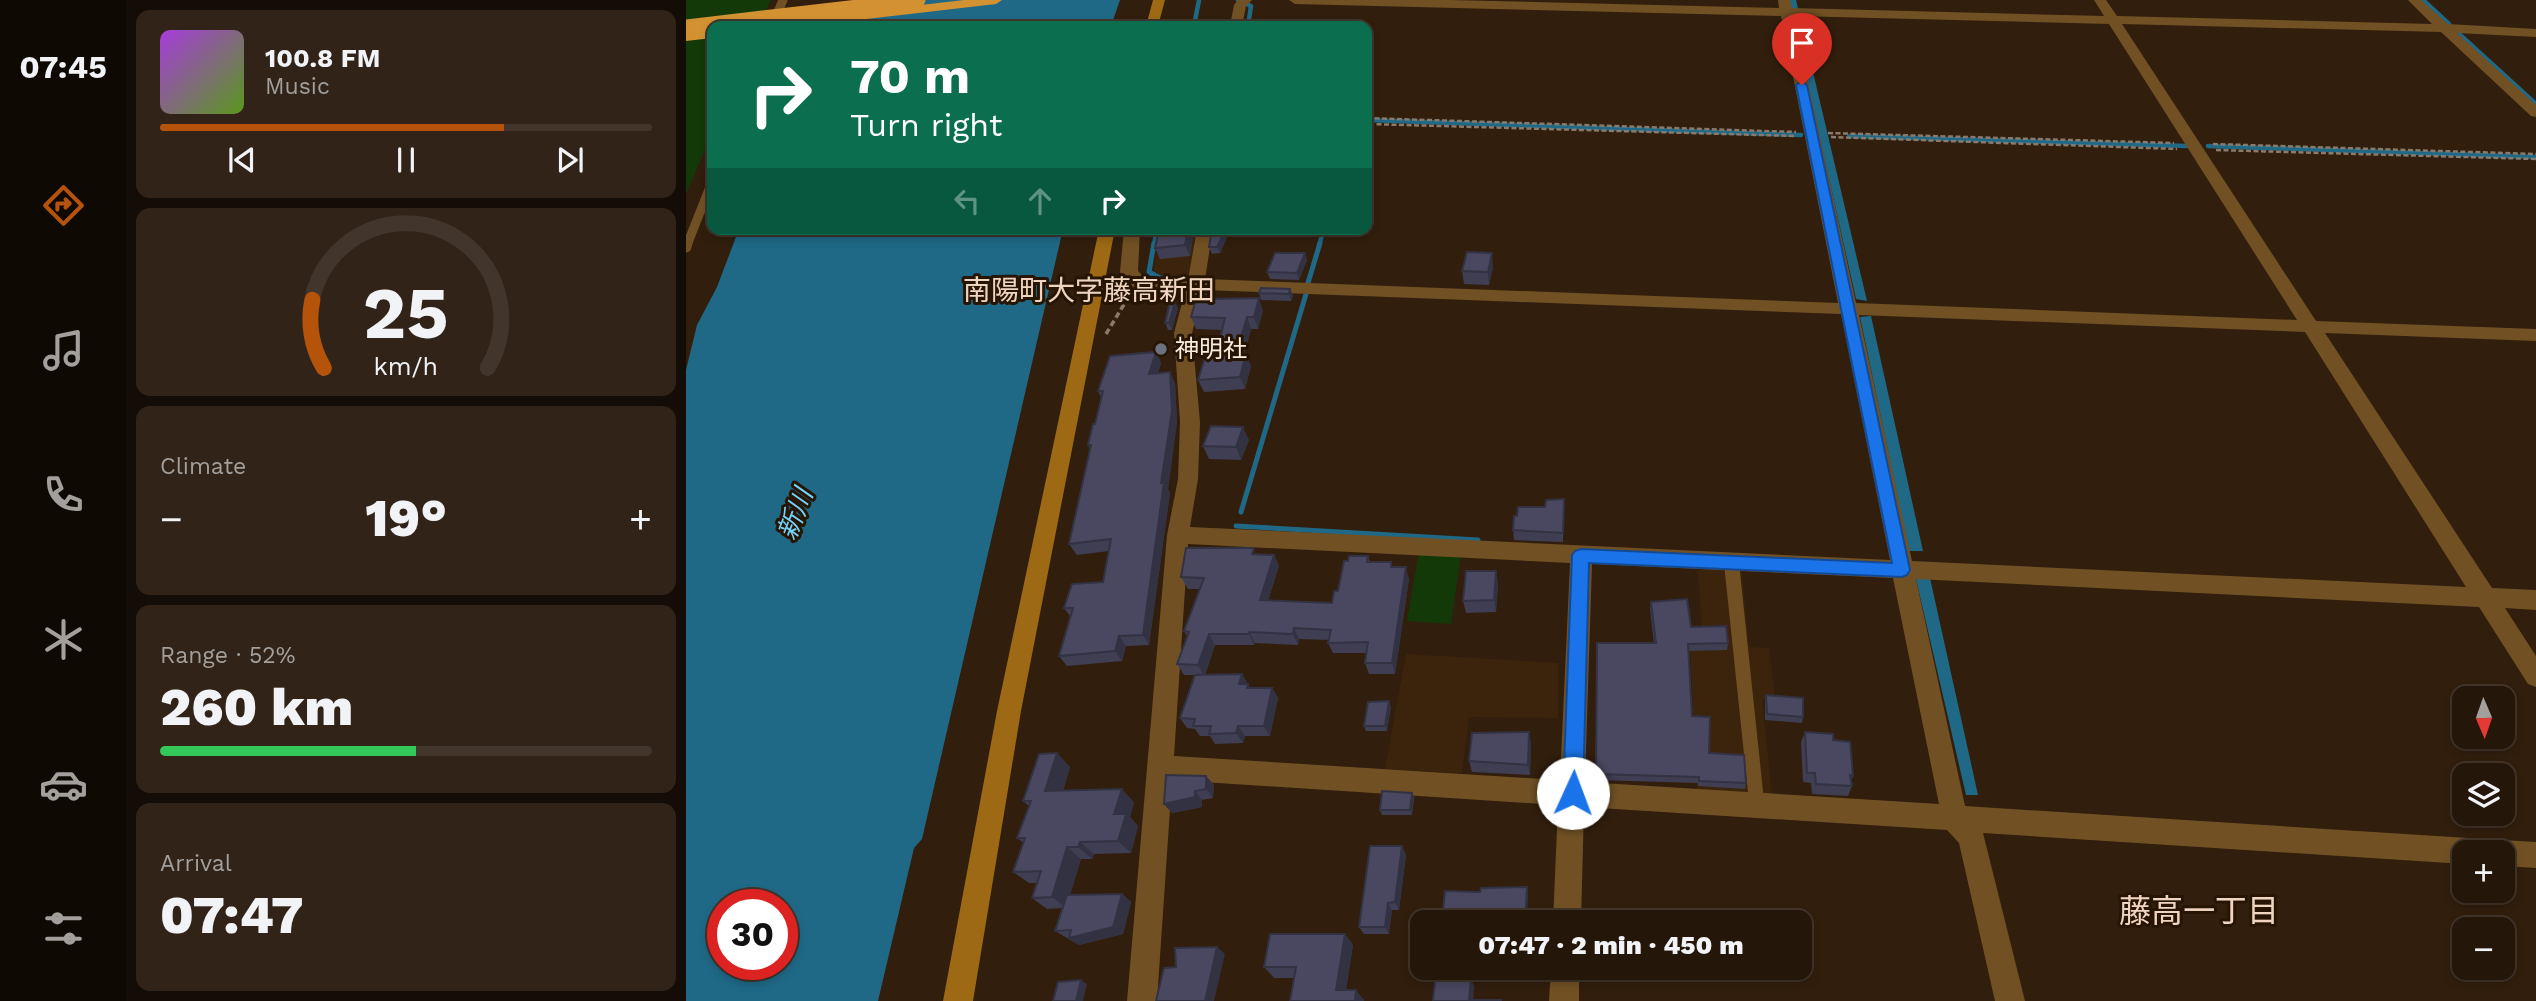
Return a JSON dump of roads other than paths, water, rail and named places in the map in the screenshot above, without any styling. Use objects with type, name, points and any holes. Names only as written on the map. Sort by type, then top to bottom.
[{"type":"highway","points":[[738,21],[918,0]]},
{"type":"highway","points":[[817,21],[996,0]]},
{"type":"highway","points":[[686,27],[707,25]]},
{"type":"highway","points":[[686,37],[707,35]]},
{"type":"street","points":[[1153,21],[1159,0]]},
{"type":"street","points":[[1294,0],[1790,10],[2444,28],[2536,33]]},
{"type":"street","points":[[2100,0],[2536,676]]},
{"type":"street","points":[[2414,0],[2536,113]]},
{"type":"street","points":[[1238,21],[1243,2]]},
{"type":"street","points":[[1790,10],[1812,134],[1955,820],[1971,836],[2010,1001]]},
{"type":"street","points":[[958,1001],[1009,711],[1106,235]]},
{"type":"street","points":[[1132,235],[1129,272],[1145,288],[1177,289],[1195,284],[2536,335]]},
{"type":"street","points":[[1142,1001],[1178,535],[1188,479],[1190,422],[1183,333],[1204,235]]},
{"type":"street","points":[[1178,535],[2536,600]]},
{"type":"street","points":[[1568,910],[1581,555]]},
{"type":"street","points":[[1158,767],[2452,850]]},
{"type":"street","points":[[2515,854],[2536,855]]},
{"type":"street","points":[[1564,1001],[1565,980]]},
{"type":"lane","points":[[776,21],[783,0]]},
{"type":"lane","points":[[686,247],[707,194]]},
{"type":"lane","points":[[1731,563],[1757,806]]},
{"type":"water","points":[[863,0],[1120,0],[1113,21],[869,21]]},
{"type":"water","points":[[1789,0],[1796,0],[1867,301],[1856,299]]},
{"type":"water","name":"新川","points":[[737,235],[1062,235],[922,839],[914,848],[878,1001],[686,1001],[686,370],[697,325],[717,287]]},
{"type":"water","points":[[1871,316],[1923,551],[1909,551],[1860,317]]},
{"type":"water","points":[[1930,578],[1978,795],[1966,795],[1916,579]]},
{"type":"waterway","points":[[1195,21],[1199,0]]},
{"type":"waterway","points":[[1238,0],[1251,6],[1249,21]]},
{"type":"waterway","points":[[2423,0],[2449,24]]},
{"type":"waterway","points":[[2458,33],[2536,104]]},
{"type":"waterway","points":[[1372,120],[1801,135]]},
{"type":"waterway","points":[[1849,136],[2187,146]]},
{"type":"waterway","points":[[2208,146],[2536,157]]},
{"type":"waterway","points":[[1154,245],[1156,235]]},
{"type":"waterway","points":[[1319,245],[1322,235]]},
{"type":"waterway","points":[[1154,243],[1149,272],[1160,278],[1182,280]]},
{"type":"waterway","points":[[1308,283],[1320,243]]},
{"type":"waterway","points":[[1241,512],[1306,294]]},
{"type":"waterway","points":[[1236,526],[1478,540]]},
{"type":"place","name":"神明社","points":[[1161,349]]},
{"type":"district","name":"南陽町大字藤高新田","points":[[1089,290]]},
{"type":"district","name":"藤高一丁目","points":[[2199,911]]}]
